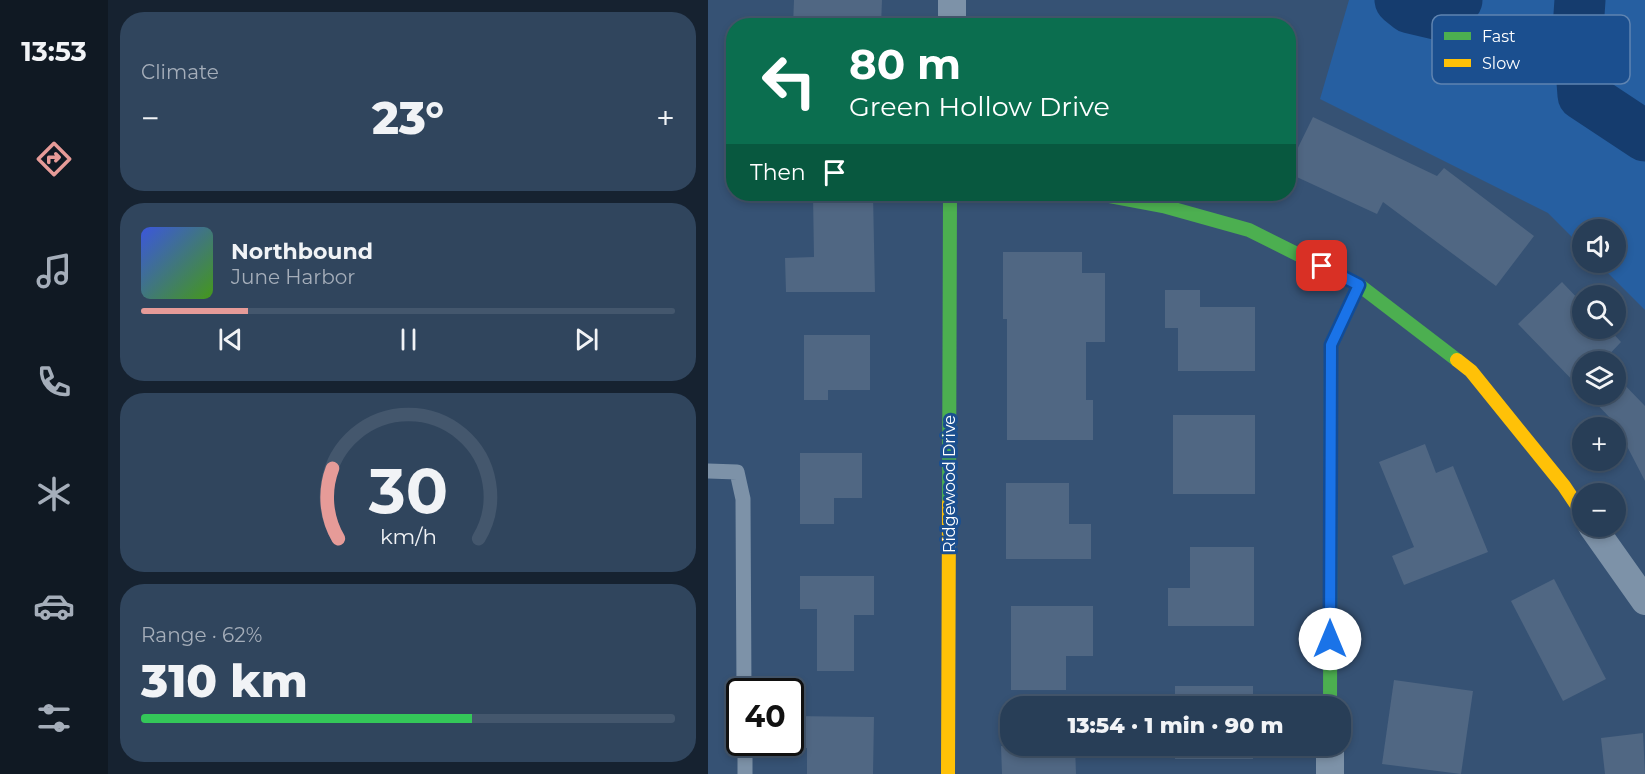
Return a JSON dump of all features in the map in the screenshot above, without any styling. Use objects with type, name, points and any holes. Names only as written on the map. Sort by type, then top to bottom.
[{"type":"street","points":[[952,0],[952,18]]},
{"type":"street","name":"Ridgewood Drive","points":[[948,774],[950,201]]},
{"type":"street","points":[[1136,201],[1163,206],[1249,230],[1359,285],[1471,371],[1572,498]]},
{"type":"street","points":[[1330,696],[1331,345],[1359,285]]},
{"type":"street","points":[[1600,537],[1645,601]]},
{"type":"street","points":[[1330,756],[1330,774]]},
{"type":"lane","points":[[708,471],[737,472],[743,499],[744,678]]},
{"type":"lane","points":[[745,756],[745,774]]},
{"type":"shaded area","points":[[1349,0],[1645,0],[1645,310],[1626,291],[1626,285],[1620,285],[1608,273],[1626,273],[1626,219],[1572,219],[1572,237],[1548,213],[1320,99]]},
{"type":"building","points":[[794,0],[882,0],[881,18],[793,18]]},
{"type":"building","points":[[1313,117],[1437,176],[1444,168],[1534,236],[1496,286],[1383,202],[1377,214],[1296,177],[1296,152]]},
{"type":"building","points":[[813,201],[873,201],[875,292],[786,292],[785,258],[814,257]]},
{"type":"building","points":[[1003,252],[1082,252],[1082,273],[1105,273],[1105,342],[1086,342],[1086,400],[1093,400],[1093,440],[1007,440],[1007,319],[1003,319]]},
{"type":"building","points":[[1562,282],[1572,292],[1572,339],[1618,339],[1621,342],[1612,351],[1572,351],[1572,380],[1518,324]]},
{"type":"building","points":[[1165,290],[1200,290],[1200,307],[1255,307],[1255,371],[1178,371],[1178,328],[1165,328]]},
{"type":"building","points":[[804,335],[870,335],[870,390],[828,390],[828,400],[804,400]]},
{"type":"building","points":[[1626,386],[1645,406],[1645,481],[1626,444],[1626,417],[1609,417],[1598,405],[1626,405]]},
{"type":"building","points":[[1173,415],[1255,415],[1255,494],[1173,494]]},
{"type":"building","points":[[1425,444],[1436,473],[1453,466],[1488,552],[1404,585],[1392,556],[1414,547],[1379,462]]},
{"type":"building","points":[[800,453],[862,453],[862,498],[834,498],[834,524],[800,524]]},
{"type":"building","points":[[1006,483],[1069,483],[1069,524],[1091,524],[1091,559],[1006,559]]},
{"type":"building","points":[[1190,547],[1254,547],[1254,626],[1168,626],[1168,588],[1190,588]]},
{"type":"building","points":[[800,576],[874,576],[874,615],[854,615],[854,671],[817,671],[817,609],[800,609]]},
{"type":"building","points":[[1554,579],[1606,679],[1563,701],[1511,601]]},
{"type":"building","points":[[1011,606],[1093,606],[1093,656],[1066,656],[1066,690],[1011,690]]},
{"type":"building","points":[[1394,680],[1473,691],[1461,774],[1382,764]]},
{"type":"building","points":[[1175,686],[1253,686],[1253,696],[1175,696]]},
{"type":"building","points":[[804,716],[874,717],[873,774],[807,774],[807,748],[804,748]]},
{"type":"building","points":[[1643,733],[1645,774],[1605,774],[1601,738]]},
{"type":"building","points":[[1001,756],[1075,756],[1076,774],[1002,774]]},
{"type":"building","points":[[1175,756],[1253,756],[1253,759],[1175,759]]},
{"type":"waterway","points":[[1400,0],[1410,8],[1440,15]]},
{"type":"waterway","points":[[1445,15],[1457,0]]},
{"type":"waterway","points":[[1579,15],[1580,0]]},
{"type":"waterway","points":[[1582,84],[1583,95],[1645,136]]},
{"type":"traffic: fast","points":[[949,503],[950,201]]},
{"type":"traffic: fast","points":[[1136,201],[1163,206],[1249,230],[1359,285],[1457,360]]},
{"type":"traffic: fast","points":[[1330,696],[1331,345],[1359,285]]},
{"type":"traffic: slow","points":[[1457,360],[1471,371],[1572,498]]},
{"type":"traffic: slow","points":[[948,774],[949,503]]},
{"type":"route","points":[[1322,266],[1359,285],[1331,345],[1330,639]]}]
